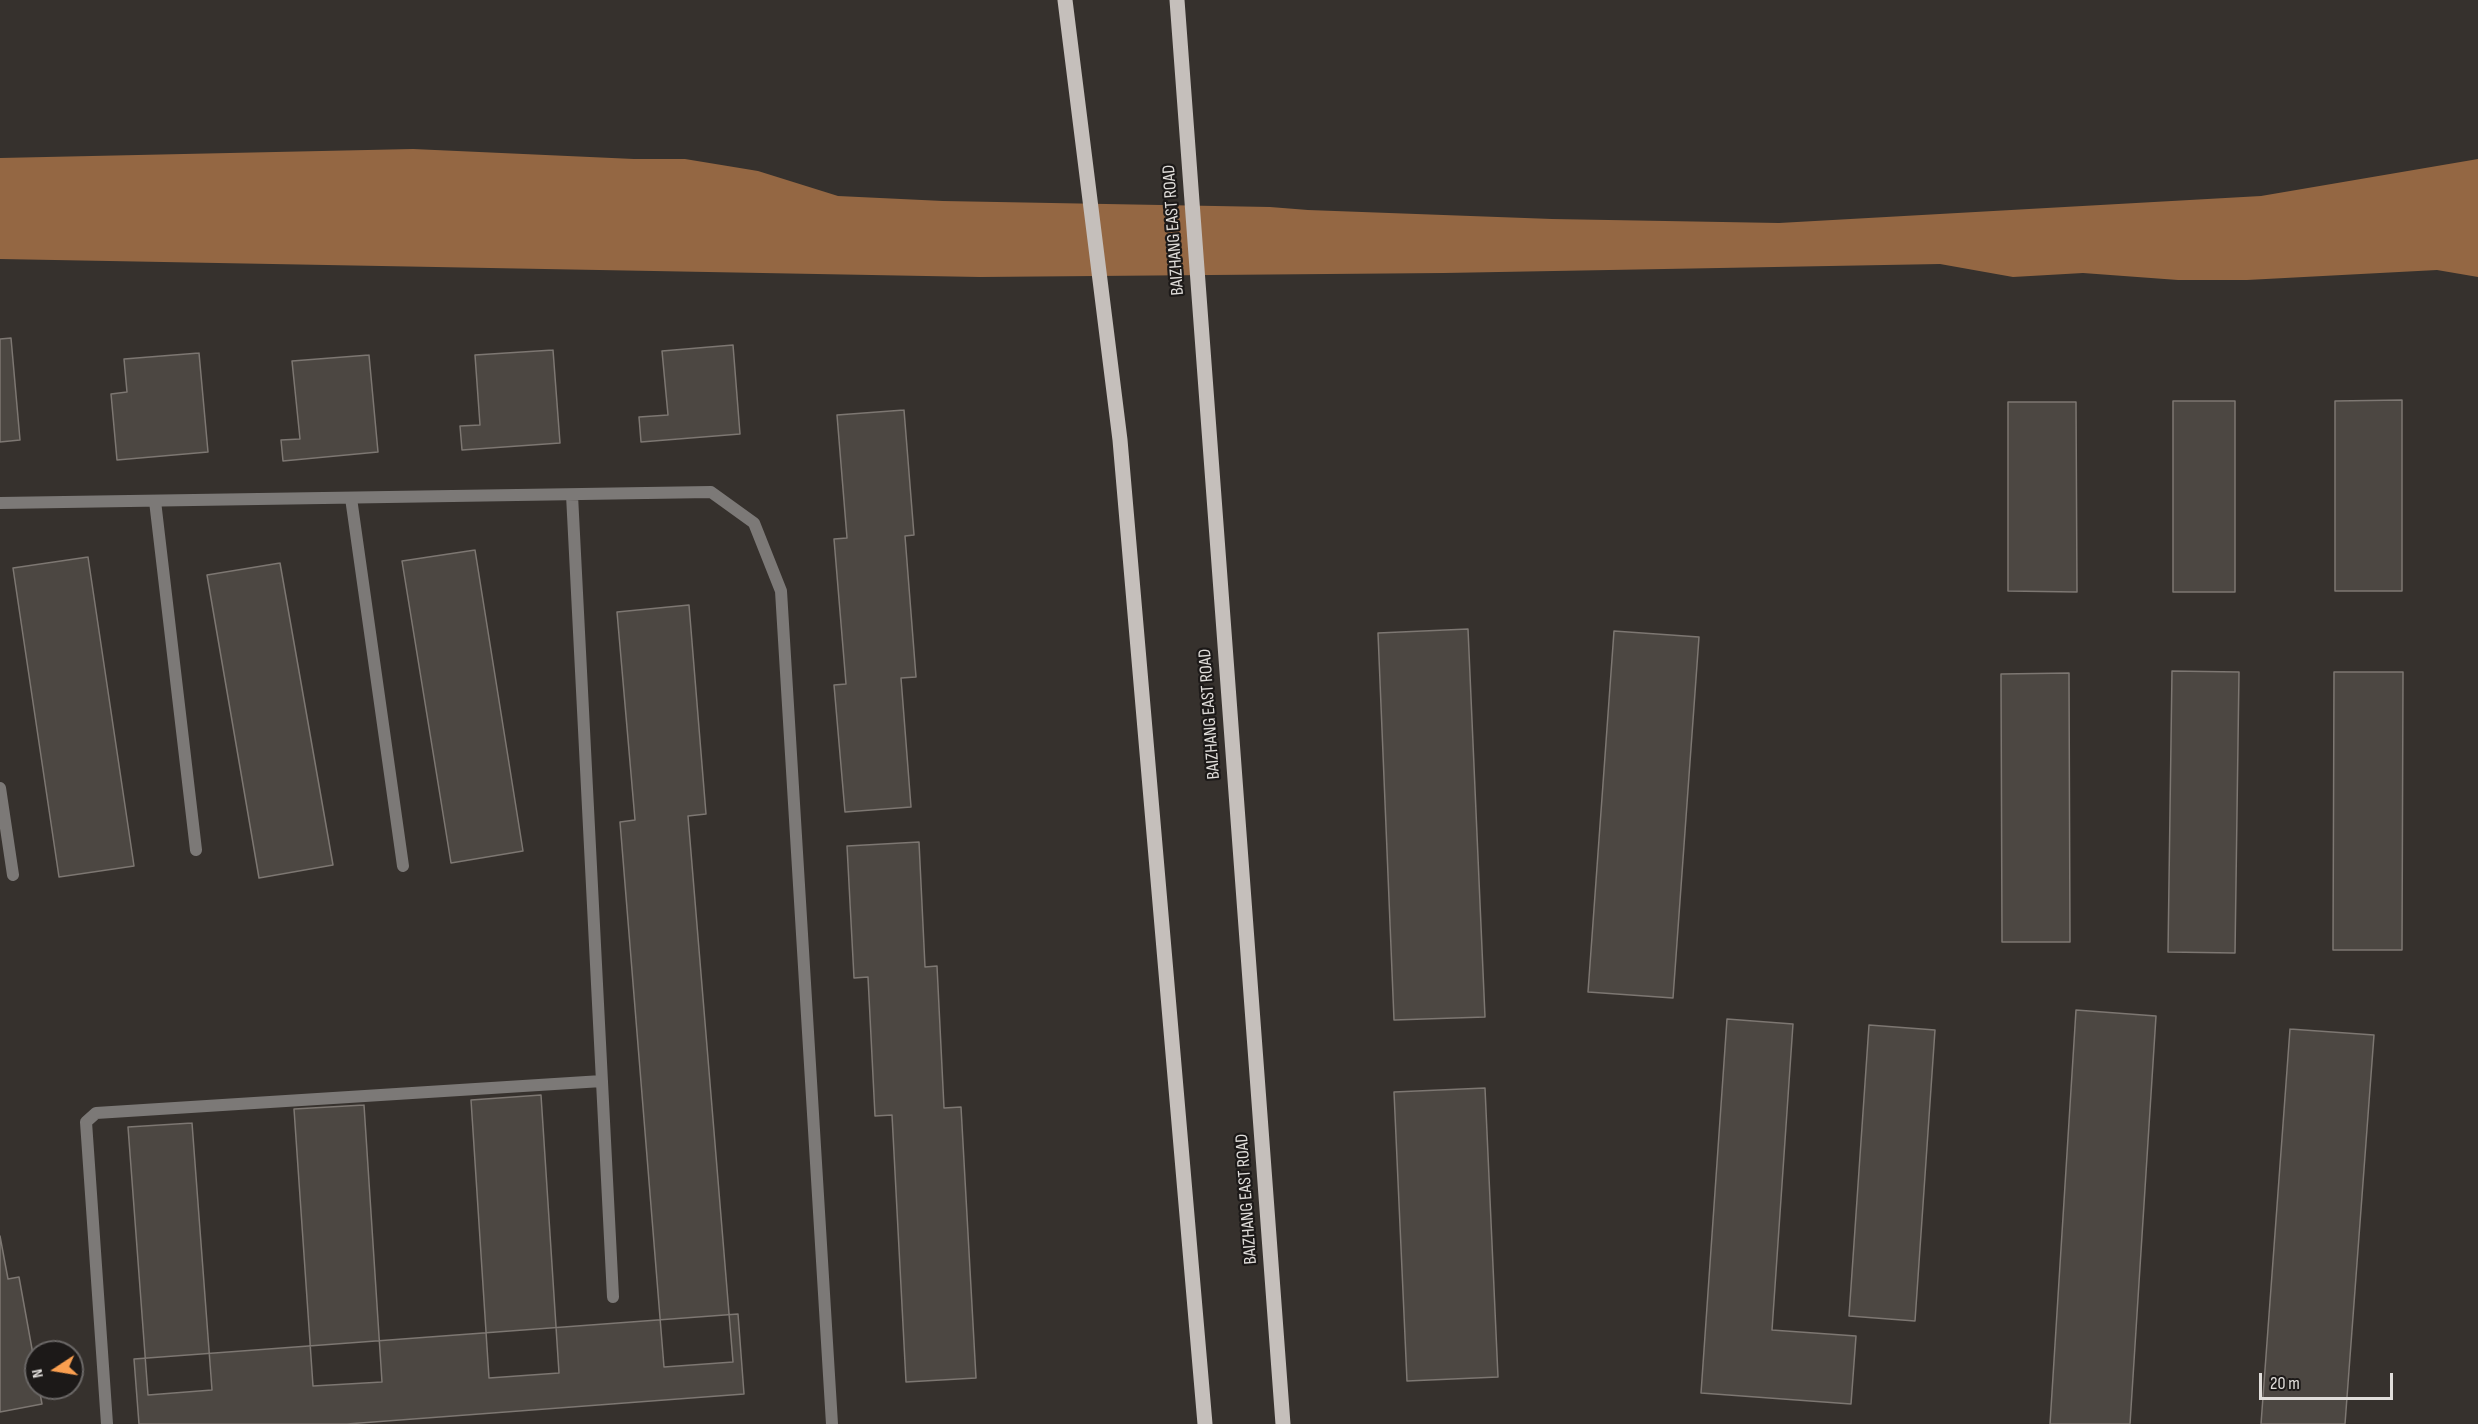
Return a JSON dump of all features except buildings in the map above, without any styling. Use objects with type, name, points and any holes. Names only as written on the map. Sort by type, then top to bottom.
[{"type":"main road","name":"BAIZHANG EAST ROAD","points":[[1177,1],[1283,1424]]},
{"type":"main road","points":[[1066,3],[1120,440],[1205,1424]]},
{"type":"lane","points":[[0,503],[711,492],[754,523],[781,591],[832,1424]]},
{"type":"lane","points":[[572,495],[613,1297]]},
{"type":"lane","points":[[351,498],[403,866]]},
{"type":"lane","points":[[155,501],[196,850]]},
{"type":"lane","points":[[0,788],[12,875]]},
{"type":"lane","points":[[107,1424],[86,1122],[96,1113],[602,1081]]},
{"type":"shaded area","points":[[413,149],[634,159],[685,159],[758,171],[838,196],[943,201],[1270,207],[1552,219],[1779,223],[2261,196],[2478,159],[2478,277],[2437,270],[2247,280],[2178,280],[2083,273],[2013,277],[1940,264],[1444,273],[980,277],[0,259],[0,158]]}]
